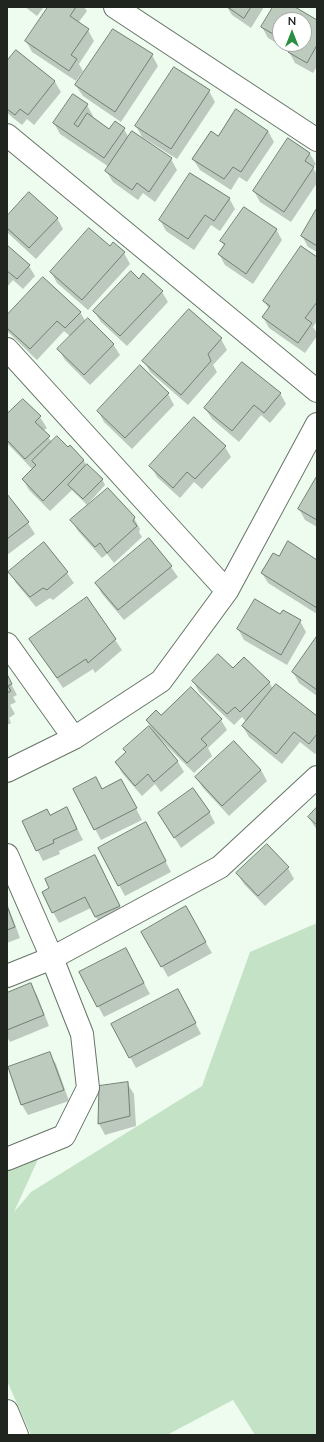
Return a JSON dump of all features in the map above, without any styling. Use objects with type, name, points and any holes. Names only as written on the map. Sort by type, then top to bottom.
[{"type":"street","points":[[115,7],[317,140]]},
{"type":"street","points":[[7,135],[317,391]]},
{"type":"street","points":[[7,349],[227,591]]},
{"type":"street","points":[[7,771],[74,738],[161,681],[227,591],[317,424]]},
{"type":"street","points":[[7,644],[74,738]]},
{"type":"street","points":[[7,976],[52,958],[220,867],[317,776]]},
{"type":"street","points":[[7,855],[52,958],[82,1034],[88,1088],[64,1136],[7,1159]]},
{"type":"street","points":[[7,1411],[17,1435]]},
{"type":"green space","points":[[317,923],[317,1435],[255,1435],[233,1400],[167,1435],[31,1435],[7,1381],[7,1171],[40,1155],[14,1212],[31,1192],[202,1086],[250,952]]},
{"type":"building","points":[[48,7],[76,7],[70,16],[89,29],[71,55],[77,59],[69,71],[25,41]]},
{"type":"building","points":[[228,7],[251,7],[244,18]]},
{"type":"building","points":[[273,7],[295,7],[303,12],[272,12],[272,33],[261,27]]},
{"type":"building","points":[[312,17],[317,20],[317,45],[307,63],[288,52],[312,52]]},
{"type":"building","points":[[113,29],[153,54],[115,112],[75,85]]},
{"type":"building","points":[[16,50],[55,81],[28,115],[20,109],[15,115],[7,109],[7,61]]},
{"type":"building","points":[[174,67],[210,90],[171,149],[135,126]]},
{"type":"building","points":[[73,94],[88,104],[74,124],[78,127],[87,113],[109,129],[115,121],[125,128],[104,158],[53,123]]},
{"type":"building","points":[[236,109],[268,131],[241,172],[233,167],[224,179],[192,159],[211,131],[218,136]]},
{"type":"building","points":[[132,131],[172,158],[149,192],[137,183],[132,190],[105,171]]},
{"type":"building","points":[[288,138],[310,153],[305,161],[314,167],[284,212],[253,191]]},
{"type":"building","points":[[190,173],[230,198],[214,221],[205,215],[188,239],[159,220]]},
{"type":"building","points":[[29,192],[58,218],[29,248],[7,228],[7,216]]},
{"type":"building","points":[[244,207],[277,229],[246,274],[218,254],[225,244],[220,241]]},
{"type":"building","points":[[317,208],[317,246],[301,236]]},
{"type":"building","points":[[89,228],[110,246],[113,242],[125,252],[82,300],[50,272]]},
{"type":"building","points":[[7,245],[30,265],[17,279],[7,271]]},
{"type":"building","points":[[301,246],[317,257],[317,302],[305,318],[312,323],[298,343],[262,317],[270,306],[263,301]]},
{"type":"building","points":[[131,271],[139,279],[143,273],[163,291],[120,336],[93,311]]},
{"type":"building","points":[[43,277],[81,312],[65,328],[57,321],[30,349],[7,328],[7,315]]},
{"type":"building","points":[[189,309],[222,338],[208,354],[211,361],[181,395],[142,361]]},
{"type":"building","points":[[88,318],[114,344],[84,375],[57,349]]},
{"type":"building","points":[[242,362],[281,393],[264,413],[254,405],[232,431],[204,408]]},
{"type":"building","points":[[140,365],[169,393],[125,438],[97,411]]},
{"type":"building","points":[[23,399],[41,416],[35,422],[50,436],[25,459],[7,440],[7,414]]},
{"type":"building","points":[[194,417],[226,446],[195,479],[187,472],[173,488],[149,466]]},
{"type":"building","points":[[57,436],[68,447],[70,445],[84,460],[43,501],[22,479],[36,465],[32,461]]},
{"type":"building","points":[[87,464],[103,479],[83,499],[68,485]]},
{"type":"building","points":[[317,476],[317,520],[298,509]]},
{"type":"building","points":[[108,488],[135,517],[133,521],[137,526],[107,553],[100,543],[95,547],[70,520]]},
{"type":"building","points":[[7,494],[29,522],[7,539]]},
{"type":"building","points":[[149,538],[172,566],[118,610],[95,583]]},
{"type":"building","points":[[288,541],[317,560],[317,608],[261,573],[273,553],[279,556]]},
{"type":"building","points":[[44,542],[68,572],[47,590],[43,588],[30,597],[8,572]]},
{"type":"building","points":[[87,597],[116,639],[88,663],[86,659],[57,678],[29,639]]},
{"type":"building","points":[[255,599],[280,614],[283,610],[301,620],[281,655],[237,629]]},
{"type":"building","points":[[317,636],[317,690],[292,672]]},
{"type":"building","points":[[218,654],[233,668],[244,657],[270,682],[240,712],[235,707],[227,714],[192,681]]},
{"type":"building","points":[[7,674],[12,684],[8,686],[11,691],[7,693]]},
{"type":"building","points":[[276,684],[317,716],[317,734],[309,744],[294,732],[276,754],[242,726]]},
{"type":"building","points":[[191,687],[222,719],[201,739],[207,745],[187,763],[146,720],[156,710],[161,715]]},
{"type":"building","points":[[149,726],[178,761],[154,782],[148,774],[135,786],[115,762],[126,752],[123,749]]},
{"type":"building","points":[[234,741],[261,770],[222,806],[195,777]]},
{"type":"building","points":[[96,777],[102,789],[121,779],[137,808],[94,830],[73,789]]},
{"type":"building","points":[[193,788],[210,812],[174,838],[158,813]]},
{"type":"building","points":[[67,807],[77,829],[53,840],[54,843],[36,851],[22,821],[47,809],[50,815]]},
{"type":"building","points":[[317,807],[317,825],[308,817]]},
{"type":"building","points":[[146,822],[166,861],[118,886],[98,848]]},
{"type":"building","points":[[267,844],[289,867],[258,896],[236,873]]},
{"type":"building","points":[[95,855],[120,906],[95,917],[85,897],[52,913],[42,892],[49,888],[45,879]]},
{"type":"building","points":[[7,906],[15,927],[7,930]]},
{"type":"building","points":[[186,906],[206,942],[161,967],[141,932]]},
{"type":"building","points":[[126,948],[144,983],[97,1007],[79,972]]},
{"type":"building","points":[[31,983],[44,1015],[7,1030],[7,993]]},
{"type":"building","points":[[178,989],[196,1023],[129,1058],[111,1024]]},
{"type":"building","points":[[50,1052],[64,1090],[21,1105],[8,1067]]},
{"type":"building","points":[[128,1082],[130,1116],[98,1124],[99,1086]]}]
